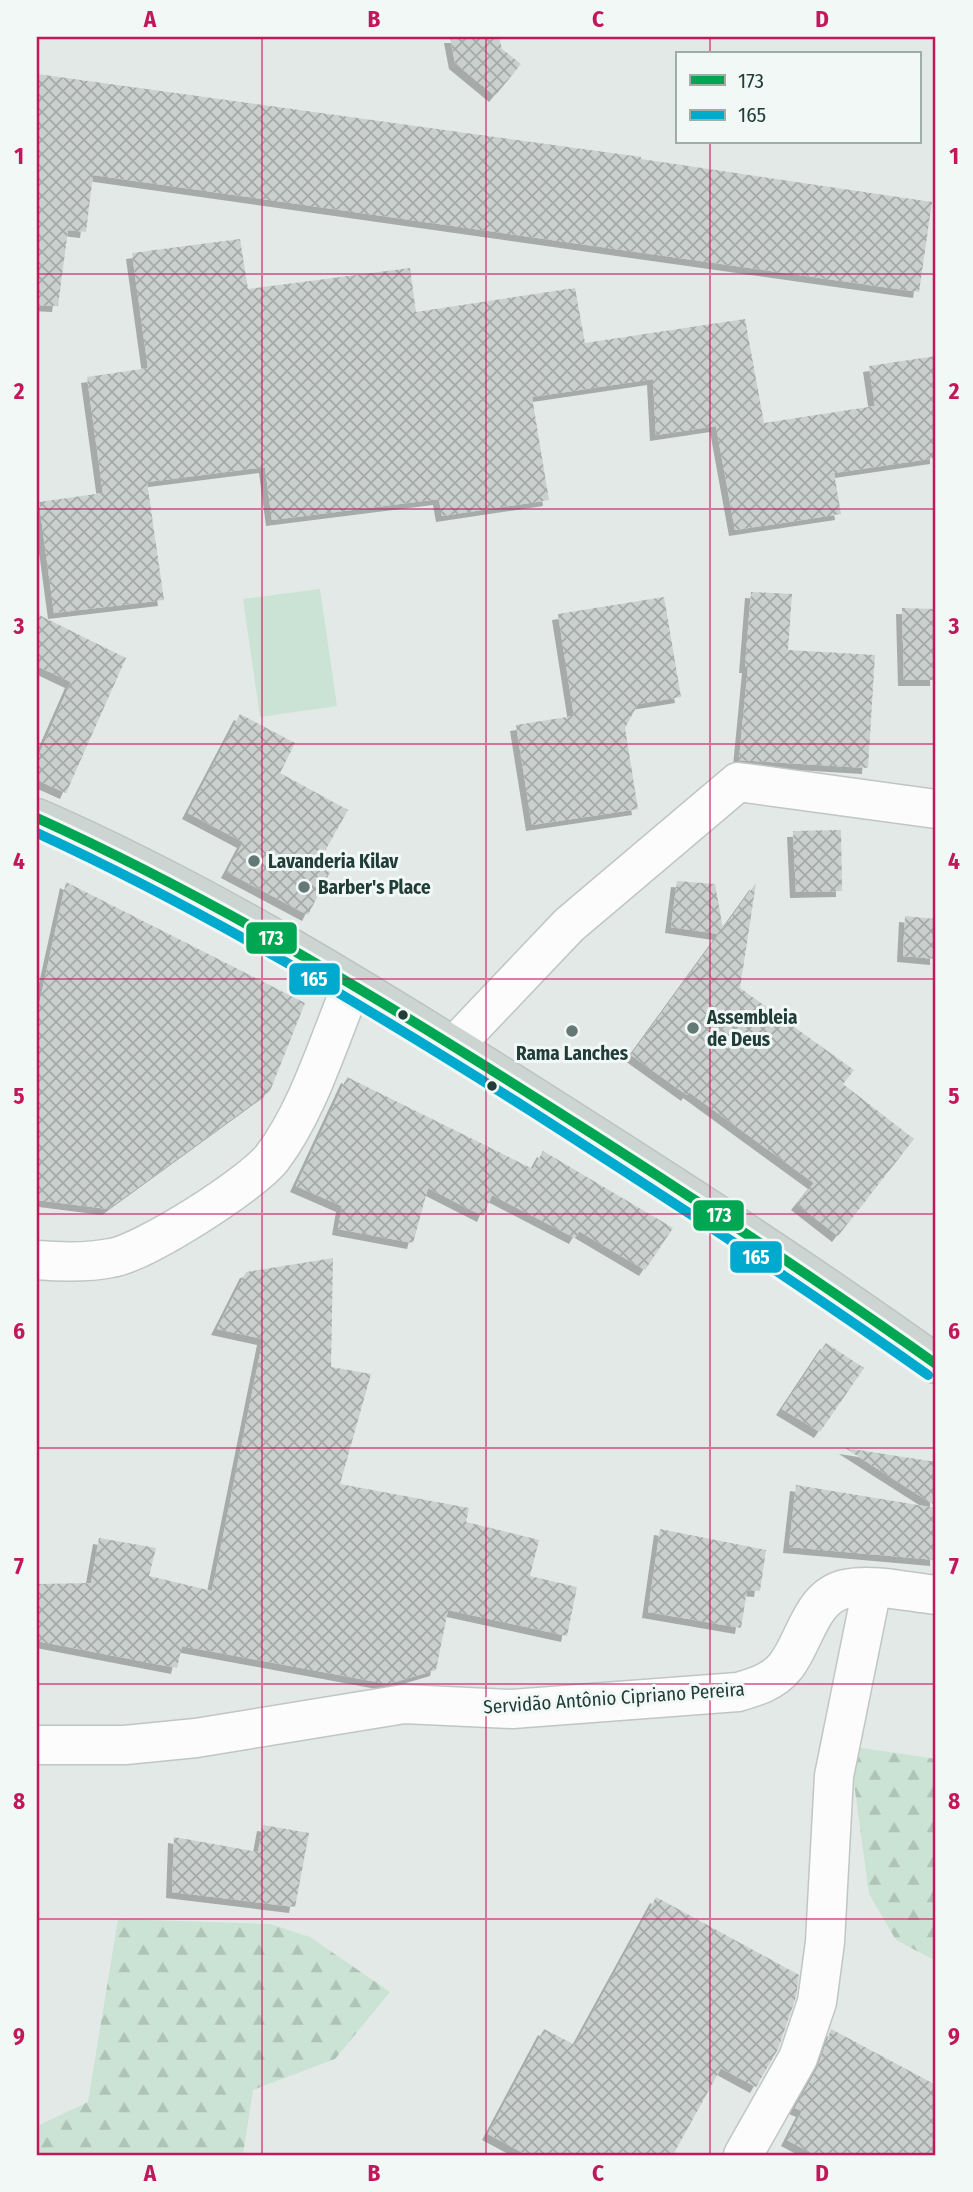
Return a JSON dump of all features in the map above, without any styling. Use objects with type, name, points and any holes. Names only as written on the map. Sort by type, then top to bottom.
[{"type":"main road","points":[[37,818],[156,872],[453,1046],[743,1230],[936,1364]]},
{"type":"street","points":[[453,1046],[569,925],[738,782],[936,809]]},
{"type":"street","points":[[37,1260],[64,1263],[114,1258],[154,1240],[244,1183],[271,1160],[291,1129],[352,985]]},
{"type":"street","points":[[743,2155],[798,2058],[817,2002],[825,1942],[835,1776],[872,1588]]},
{"type":"street","name":"Servidão Antônio Cipriano Pereira","points":[[37,1745],[125,1745],[196,1738],[404,1704],[512,1709],[738,1692],[764,1684],[785,1668],[822,1602],[844,1589],[872,1588],[936,1595]]},
{"type":"green space","points":[[320,589],[337,706],[260,717],[243,599]]},
{"type":"green space","points":[[849,1746],[936,1759],[936,1961],[896,1940],[869,1894]]},
{"type":"green space","points":[[118,1919],[270,1924],[310,1937],[390,1992],[335,2059],[253,2090],[243,2155],[37,2155],[37,2126],[88,2102]]},
{"type":"building","points":[[450,37],[499,37],[502,49],[521,64],[495,96],[455,63]]},
{"type":"building","points":[[37,74],[641,157],[932,202],[919,292],[93,175],[86,232],[68,230],[58,306],[37,305]]},
{"type":"building","points":[[240,239],[248,289],[410,268],[416,312],[575,288],[585,343],[745,319],[764,423],[875,406],[869,366],[936,356],[936,458],[834,473],[841,514],[735,530],[716,426],[656,435],[653,379],[532,397],[549,500],[442,516],[439,499],[272,520],[265,467],[147,482],[164,600],[54,613],[39,502],[103,493],[87,377],[148,368],[132,253]]},
{"type":"building","points":[[751,592],[792,594],[788,650],[875,655],[868,768],[739,760],[748,667],[745,667]]},
{"type":"building","points":[[664,597],[681,697],[638,704],[625,728],[638,809],[532,825],[516,725],[574,716],[558,614]]},
{"type":"building","points":[[902,608],[936,609],[936,680],[904,680]]},
{"type":"building","points":[[37,614],[126,658],[66,793],[37,780],[37,759],[71,682],[37,666]]},
{"type":"building","points":[[240,714],[295,743],[280,773],[348,810],[317,865],[330,872],[308,915],[227,872],[243,842],[188,813]]},
{"type":"building","points":[[841,830],[842,891],[796,892],[793,831]]},
{"type":"building","points":[[677,881],[715,884],[723,929],[756,883],[740,988],[854,1070],[843,1084],[914,1139],[838,1236],[797,1204],[814,1183],[689,1092],[687,1095],[631,1055],[719,934],[671,927]]},
{"type":"building","points":[[66,882],[305,1003],[270,1091],[108,1209],[37,1200],[37,1014]]},
{"type":"building","points":[[905,916],[936,919],[936,959],[903,956]]},
{"type":"building","points":[[347,1077],[533,1169],[543,1151],[673,1228],[645,1270],[579,1231],[575,1238],[492,1195],[483,1216],[428,1188],[413,1243],[338,1229],[342,1206],[296,1186]]},
{"type":"building","points":[[333,1258],[331,1367],[371,1374],[340,1484],[469,1508],[466,1522],[539,1540],[530,1576],[577,1587],[567,1636],[448,1610],[436,1670],[388,1684],[182,1646],[177,1668],[37,1641],[37,1584],[91,1583],[99,1538],[156,1548],[149,1576],[212,1591],[263,1339],[217,1329],[246,1272]]},
{"type":"building","points":[[826,1343],[864,1368],[820,1432],[782,1409]]},
{"type":"building","points":[[845,1448],[936,1462],[936,1506]]},
{"type":"building","points":[[796,1485],[936,1508],[936,1560],[789,1547]]},
{"type":"building","points":[[660,1529],[766,1550],[760,1591],[747,1590],[741,1628],[648,1612]]},
{"type":"building","points":[[263,1825],[309,1833],[295,1907],[172,1892],[174,1837],[258,1852]]},
{"type":"building","points":[[656,1897],[799,1975],[796,1997],[778,2049],[756,2087],[721,2068],[673,2155],[527,2155],[488,2134],[544,2029],[575,2045]]},
{"type":"building","points":[[831,2029],[936,2085],[936,2155],[815,2155],[787,2140],[802,2111],[795,2108],[817,2069]]},
{"type":"transit line","name":"173","points":[[37,818],[230,915],[417,1024],[690,1197],[936,1364]]},
{"type":"transit line","name":"165","points":[[37,833],[227,929],[410,1036],[681,1208],[928,1375]]},
{"type":"place","name":"Lavanderia Kilav","points":[[254,861]]},
{"type":"place","name":"Barber's Place","points":[[304,887]]},
{"type":"place","name":"Assembleia de Deus","points":[[693,1028]]},
{"type":"place","name":"Rama Lanches","points":[[572,1031]]}]
